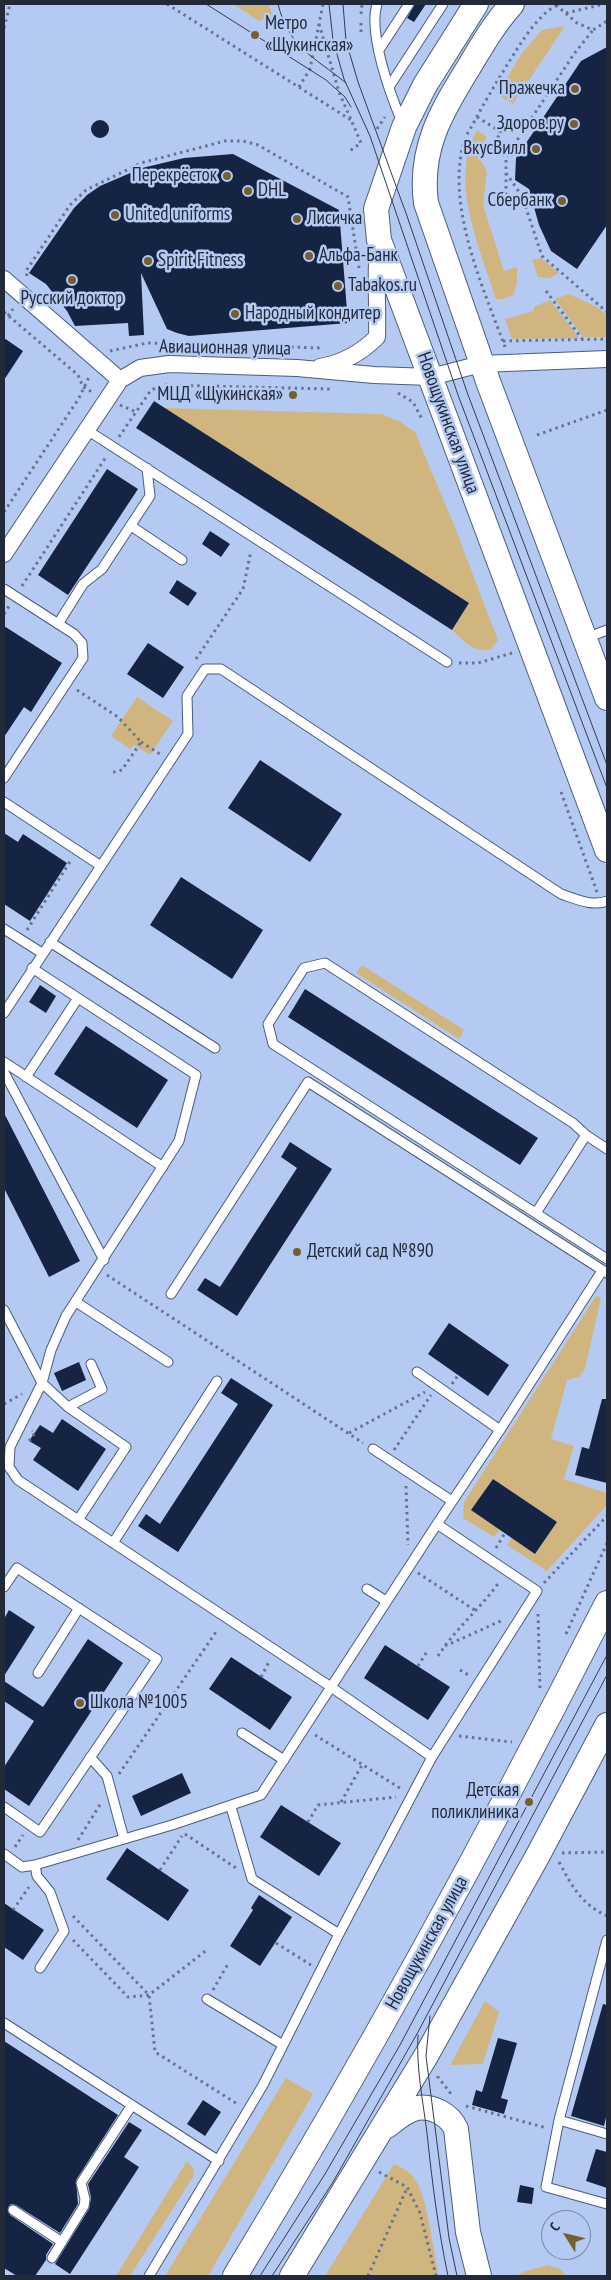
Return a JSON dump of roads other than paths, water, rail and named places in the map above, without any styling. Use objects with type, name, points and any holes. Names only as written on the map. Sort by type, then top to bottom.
[{"type":"main road","name":"Новощукинская улица","points":[[476,4],[425,84],[396,119],[376,209],[379,240],[607,850]]},
{"type":"main road","points":[[512,4],[488,35],[442,112],[430,145],[423,184],[431,222],[481,364],[596,634],[607,698]]},
{"type":"main road","name":"Новощукинская улица","points":[[235,2276],[303,2164],[411,1974],[509,1794],[607,1603]]},
{"type":"main road","points":[[292,2276],[382,2130],[486,1951],[607,1725]]},
{"type":"main road","points":[[382,2130],[405,2112],[418,2107],[440,2112],[452,2120],[456,2129],[468,2232],[479,2276]]},
{"type":"street","points":[[306,369],[334,364],[360,353],[377,337],[378,305],[375,271],[379,240]]},
{"type":"street","points":[[4,279],[120,380]]},
{"type":"street","name":"Авиационная улица","points":[[4,554],[106,399],[120,380],[140,368],[169,364],[306,369],[431,377],[481,364],[607,358]]},
{"type":"lane","points":[[376,4],[374,14],[380,50],[396,119]]},
{"type":"lane","points":[[380,50],[409,4]]},
{"type":"lane","points":[[389,87],[443,4]]},
{"type":"lane","points":[[87,430],[448,662]]},
{"type":"lane","points":[[58,624],[84,584],[102,569],[150,496],[148,468]]},
{"type":"lane","points":[[131,526],[182,560]]},
{"type":"lane","points":[[4,589],[74,634],[82,643],[83,658],[4,778]]},
{"type":"lane","points":[[4,1013],[188,734],[187,696],[205,669],[221,669],[562,894],[582,901],[601,903],[607,901]]},
{"type":"lane","points":[[4,802],[100,866]]},
{"type":"lane","points":[[4,929],[42,953]]},
{"type":"lane","points":[[50,942],[216,1048]]},
{"type":"lane","points":[[607,1149],[586,1135],[574,1122],[325,963],[304,968],[268,1024],[273,1044],[607,1259]]},
{"type":"lane","points":[[32,968],[196,1075],[179,1141],[104,1260],[66,1316],[51,1350],[42,1383],[10,1447],[9,1467],[18,1480],[331,1687],[432,1757]]},
{"type":"lane","points":[[26,1077],[78,998]]},
{"type":"lane","points":[[4,1062],[163,1167]]},
{"type":"lane","points":[[4,1072],[104,1260]]},
{"type":"lane","points":[[4,1854],[22,1868],[172,1825],[261,1795],[386,1601],[605,1272],[308,1082],[171,1294]]},
{"type":"lane","points":[[536,1213],[586,1135]]},
{"type":"lane","points":[[76,1302],[168,1362]]},
{"type":"lane","points":[[4,1310],[42,1383],[68,1408],[126,1447],[78,1520]]},
{"type":"lane","points":[[68,1408],[102,1389],[91,1364]]},
{"type":"lane","points":[[417,1372],[500,1430]]},
{"type":"lane","points":[[113,1543],[217,1381]]},
{"type":"lane","points":[[373,1449],[452,1501]]},
{"type":"lane","points":[[149,2276],[247,2111],[432,1757],[538,1591],[437,1524]]},
{"type":"lane","points":[[4,1587],[17,1568],[157,1659],[40,1832],[4,1808]]},
{"type":"lane","points":[[367,1589],[386,1601]]},
{"type":"lane","points":[[38,1673],[79,1608]]},
{"type":"lane","points":[[242,1733],[284,1760]]},
{"type":"lane","points":[[90,1757],[107,1776],[124,1839]]},
{"type":"lane","points":[[230,1807],[252,1879],[339,1934]]},
{"type":"lane","points":[[35,1864],[37,1876],[50,1892],[64,1931],[40,1968]]},
{"type":"lane","points":[[607,1940],[559,2120],[546,2187],[607,2204]]},
{"type":"lane","points":[[207,1999],[282,2045]]},
{"type":"lane","points":[[4,2023],[219,2161]]},
{"type":"lane","points":[[52,2258],[84,2206],[85,2199],[82,2183],[132,2105]]},
{"type":"lane","points":[[559,2120],[607,2134]]},
{"type":"lane","points":[[13,2210],[62,2242]]},
{"type":"tram line","points":[[206,4],[326,80],[345,97],[351,107]]},
{"type":"tram line","points":[[278,4],[283,19],[296,41],[313,58],[346,83]]},
{"type":"tram line","points":[[329,4],[333,40],[344,79],[370,136],[458,395],[607,788]]},
{"type":"tram line","points":[[343,4],[346,41],[358,82],[407,216],[467,392],[607,765]]},
{"type":"tram line","points":[[260,2276],[325,2174],[400,2045],[607,1655]]},
{"type":"tram line","points":[[272,2276],[333,2182],[418,2032],[607,1675]]},
{"type":"tram line","points":[[430,2016],[426,2056],[449,2238],[457,2276]]},
{"type":"tram line","points":[[418,2035],[420,2084],[441,2241],[448,2276]]},
{"type":"place","name":"Метро «Щукинская»","points":[[255,35]]},
{"type":"place","name":"Пражечка","points":[[575,89]]},
{"type":"place","name":"Здоров.ру","points":[[574,124]]},
{"type":"place","name":"ВкусВилл","points":[[536,149]]},
{"type":"place","name":"Перекрёсток","points":[[227,176]]},
{"type":"place","name":"DHL","points":[[248,191]]},
{"type":"place","name":"Сбербанк","points":[[562,201]]},
{"type":"place","name":"United uniforms","points":[[115,215]]},
{"type":"place","name":"Лисичка","points":[[297,219]]},
{"type":"place","name":"Альфа-Банк","points":[[309,256]]},
{"type":"place","name":"Spirit Fitness","points":[[148,261]]},
{"type":"place","name":"Русский доктор","points":[[72,280]]},
{"type":"place","name":"Tabakos.ru","points":[[338,286]]},
{"type":"place","name":"Народный кондитер","points":[[235,314]]},
{"type":"place","name":"МЦД «Щукинская»","points":[[293,395]]},
{"type":"place","name":"Детский сад №890","points":[[297,1252]]},
{"type":"place","name":"Школа №1005","points":[[80,1703]]},
{"type":"place","name":"Детская поликлиника","points":[[529,1802]]}]
